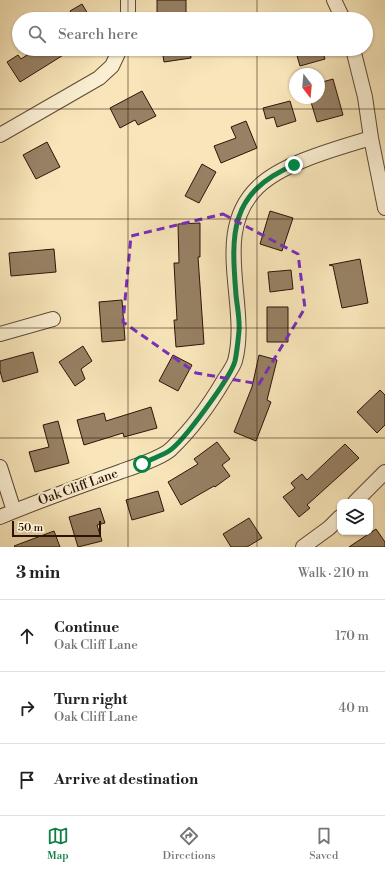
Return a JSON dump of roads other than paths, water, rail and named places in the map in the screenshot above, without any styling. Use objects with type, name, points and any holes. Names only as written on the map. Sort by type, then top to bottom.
[{"type":"street","points":[[128,0],[128,12]]},
{"type":"street","points":[[334,0],[340,12]]},
{"type":"street","points":[[0,135],[99,78],[112,66],[117,56]]},
{"type":"street","points":[[355,56],[365,97],[371,138],[385,208]]},
{"type":"street","name":"Oak Cliff Lane","points":[[0,517],[142,464],[170,450],[209,406],[235,362],[239,329],[233,254],[235,232],[241,208],[258,187],[276,173],[331,150],[371,138]]},
{"type":"street","points":[[0,334],[53,319]]},
{"type":"street","points":[[0,467],[14,511]]},
{"type":"street","points":[[358,499],[385,472]]},
{"type":"street","points":[[303,547],[325,532],[337,520]]}]
